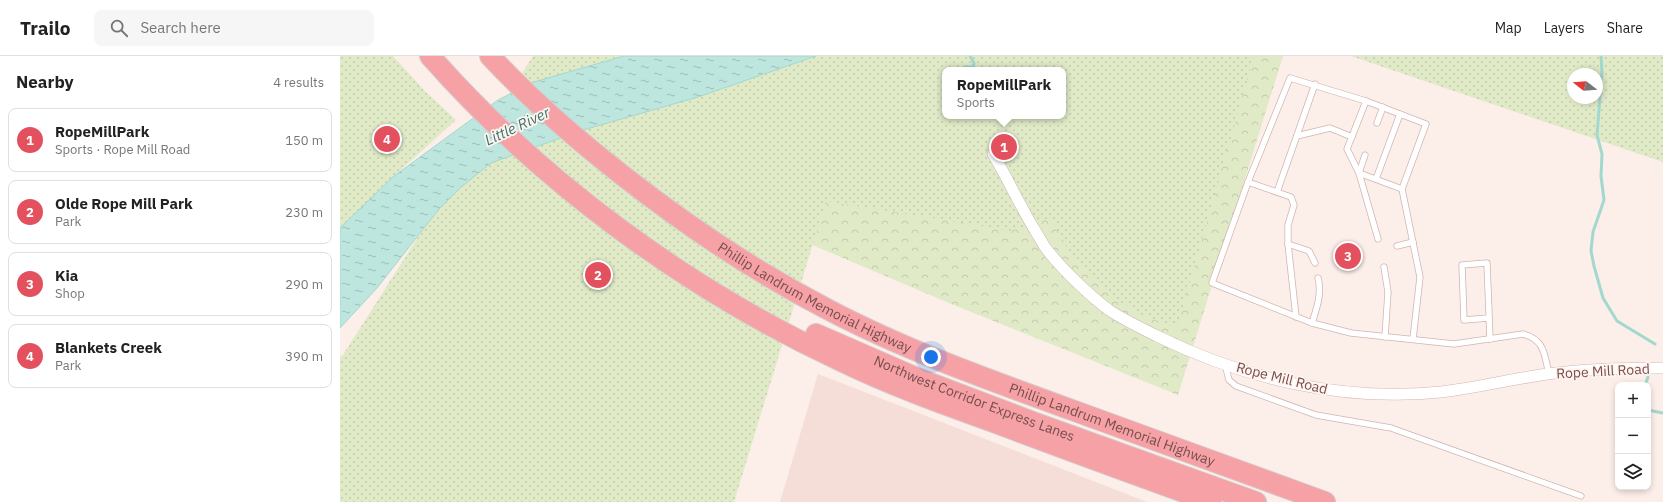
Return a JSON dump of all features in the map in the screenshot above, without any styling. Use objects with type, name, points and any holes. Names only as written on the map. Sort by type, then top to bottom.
[{"type":"highway","name":"Phillip Landrum Memorial Highway","points":[[490,56],[535,101],[580,142],[661,206],[705,237],[782,285],[878,334],[930,356],[1027,394],[1325,502]]},
{"type":"highway","points":[[431,57],[506,133],[558,180],[592,207],[697,281],[748,313],[800,341],[889,383],[1211,502]]},
{"type":"highway","name":"Northwest Corridor Express Lanes","points":[[697,281],[754,302],[837,344],[917,378],[1032,422],[1256,502]]},
{"type":"street","name":"Rope Mill Road","points":[[993,154],[1022,211],[1047,251],[1082,286],[1110,310],[1139,327],[1190,352],[1268,378],[1329,391],[1384,394],[1440,392],[1550,374],[1618,368],[1663,368]]},
{"type":"lane","points":[[1413,339],[1420,277],[1402,189],[1426,124],[1366,101],[1315,84],[1290,78],[1248,182],[1212,283],[1312,323],[1352,333],[1454,344],[1523,334],[1533,337],[1542,346],[1550,374]]},
{"type":"lane","points":[[1277,192],[1315,84]]},
{"type":"lane","points":[[1366,101],[1347,149],[1359,173],[1378,239]]},
{"type":"lane","points":[[1377,123],[1383,107]]},
{"type":"lane","points":[[1376,179],[1400,114]]},
{"type":"lane","points":[[1297,136],[1330,128],[1352,137]]},
{"type":"lane","points":[[1359,173],[1366,154]]},
{"type":"lane","points":[[1359,173],[1402,189]]},
{"type":"lane","points":[[1248,182],[1291,196],[1294,205],[1288,225],[1288,244],[1296,317]]},
{"type":"lane","points":[[1397,246],[1413,242]]},
{"type":"lane","points":[[1288,244],[1309,251],[1315,264]]},
{"type":"lane","points":[[1489,318],[1464,320],[1462,265],[1487,263],[1490,339]]},
{"type":"lane","points":[[1384,267],[1388,292],[1385,337]]},
{"type":"lane","points":[[1312,323],[1319,302],[1320,285],[1318,278]]},
{"type":"lane","points":[[1225,364],[1229,380],[1236,386],[1316,415],[1391,428],[1581,496]]},
{"type":"shaded area","points":[[818,374],[1147,502],[780,502]]},
{"type":"green space","points":[[340,56],[393,56],[424,90],[456,120],[383,186],[340,240]]},
{"type":"green space","points":[[533,56],[1254,56],[1177,328],[1144,316],[1117,300],[1069,251],[1050,218],[1011,231],[826,201],[734,502],[340,502],[340,356],[343,355]]},
{"type":"green space","points":[[839,56],[1283,56],[1178,395],[949,303],[744,216]]},
{"type":"green space","points":[[1351,56],[1663,56],[1663,162]]},
{"type":"water","name":"Little River","points":[[624,56],[816,56],[698,97],[583,130],[491,163],[460,188],[439,209],[377,288],[340,328],[340,228],[394,176],[498,100],[534,82]]},
{"type":"waterway","points":[[970,56],[974,63],[973,67]]},
{"type":"waterway","points":[[1601,56],[1602,72],[1597,135],[1602,154],[1601,176],[1604,200],[1593,232],[1591,251],[1603,298],[1617,321],[1655,344]]},
{"type":"waterway","points":[[964,67],[973,67]]},
{"type":"waterway","points":[[1646,382],[1648,377]]},
{"type":"waterway","points":[[1651,411],[1663,413]]},
{"type":"place","name":"Blankets Creek","points":[[387,139]]},
{"type":"place","name":"RopeMillPark","points":[[1004,147]]},
{"type":"place","name":"Kia","points":[[1348,256]]},
{"type":"place","name":"Olde Rope Mill Park","points":[[598,275]]}]
